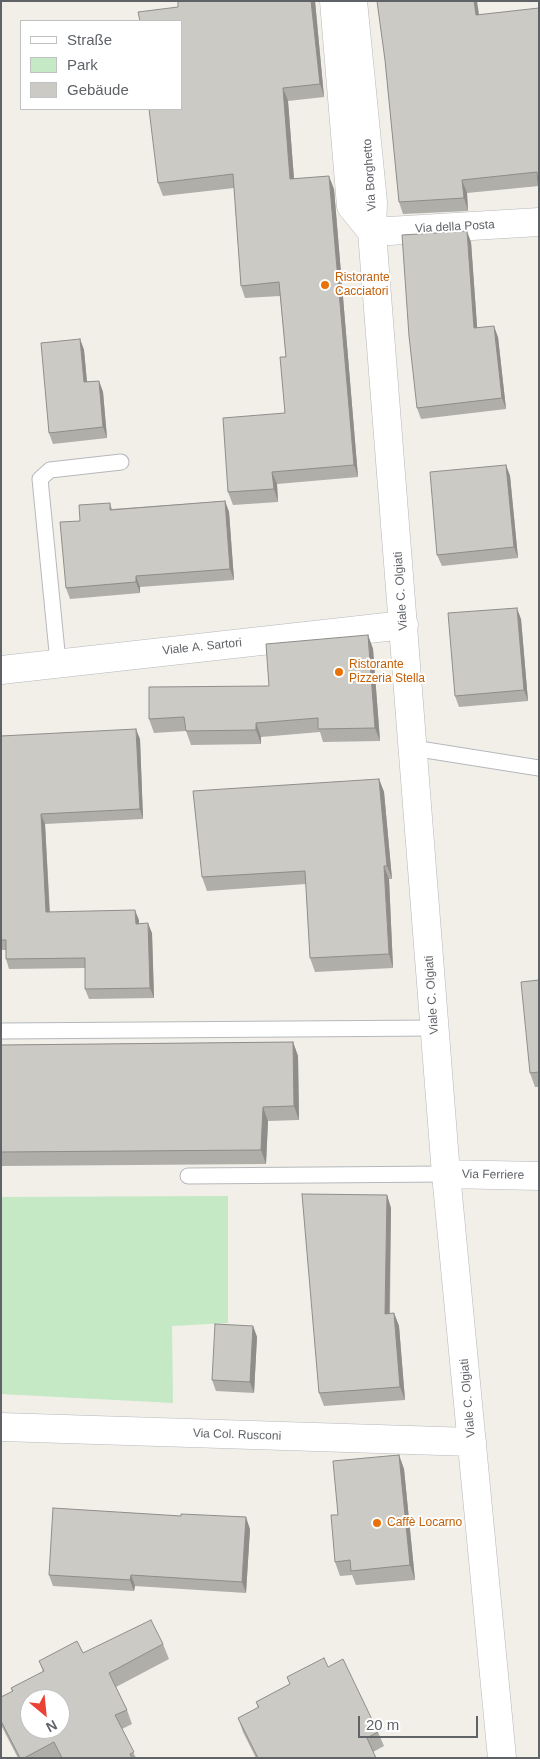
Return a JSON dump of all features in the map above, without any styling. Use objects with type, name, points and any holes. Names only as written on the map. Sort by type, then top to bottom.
[{"type":"street","name":"Via Borghetto","points":[[334,1],[351,206],[372,232]]},
{"type":"street","name":"Via Borghetto","points":[[353,1],[373,202],[372,232]]},
{"type":"street","name":"Via della Posta","points":[[372,232],[539,222]]},
{"type":"street","name":"Viale C. Olgiati","points":[[372,232],[446,1174],[502,1758]]},
{"type":"street","name":"Viale A. Sartori","points":[[1,670],[58,662],[404,625]]},
{"type":"street","name":"Via Ferriere","points":[[446,1174],[539,1176]]},
{"type":"street","name":"Via Col. Rusconi","points":[[1,1427],[472,1442]]},
{"type":"lane","points":[[58,662],[40,479],[50,470],[121,462]]},
{"type":"lane","points":[[413,748],[539,768]]},
{"type":"lane","points":[[1,1031],[435,1028]]},
{"type":"lane","points":[[188,1176],[446,1174]]},
{"type":"green space","points":[[228,1196],[228,1323],[172,1326],[173,1403],[1,1394],[1,1197]]},
{"type":"building","points":[[178,1],[311,1],[320,84],[283,88],[290,179],[329,176],[354,465],[272,472],[274,489],[228,492],[223,418],[285,413],[280,357],[286,357],[279,282],[241,286],[233,174],[158,183],[149,110],[182,110],[182,20],[140,20],[138,12],[178,7]]},
{"type":"building","points":[[377,1],[474,1],[476,15],[539,8],[538,183],[537,172],[462,180],[464,198],[399,202],[385,60]]},
{"type":"building","points":[[467,231],[474,328],[494,326],[502,398],[417,408],[409,336],[402,235]]},
{"type":"building","points":[[80,339],[84,382],[99,381],[103,427],[49,433],[41,343]]},
{"type":"building","points":[[506,465],[514,547],[437,555],[430,472]]},
{"type":"building","points":[[225,501],[230,569],[136,576],[136,582],[66,588],[60,522],[80,521],[79,505],[110,503],[110,510]]},
{"type":"building","points":[[517,608],[524,690],[455,696],[448,613]]},
{"type":"building","points":[[368,635],[375,728],[318,729],[318,718],[256,723],[256,730],[186,731],[184,717],[149,719],[149,687],[269,686],[266,644]]},
{"type":"building","points":[[136,729],[140,809],[41,814],[46,912],[135,910],[136,924],[148,923],[150,988],[85,989],[85,958],[6,959],[6,940],[1,940],[1,736]]},
{"type":"building","points":[[379,779],[387,866],[384,866],[389,954],[310,958],[305,871],[202,877],[193,791]]},
{"type":"building","points":[[539,980],[539,1072],[530,1073],[521,982]]},
{"type":"building","points":[[293,1042],[294,1106],[263,1107],[261,1150],[1,1152],[1,1045]]},
{"type":"building","points":[[302,1194],[387,1195],[385,1314],[394,1313],[400,1387],[319,1393]]},
{"type":"building","points":[[215,1324],[253,1326],[250,1382],[212,1380]]},
{"type":"building","points":[[399,1455],[410,1565],[351,1571],[350,1560],[335,1562],[331,1515],[338,1515],[333,1461]]},
{"type":"building","points":[[53,1508],[181,1516],[181,1514],[246,1517],[242,1582],[131,1575],[130,1580],[49,1575]]},
{"type":"building","points":[[151,1620],[163,1644],[109,1673],[127,1710],[115,1715],[134,1752],[130,1754],[132,1758],[62,1758],[54,1742],[24,1758],[20,1758],[1,1721],[1,1697],[13,1691],[11,1688],[44,1671],[39,1661],[77,1641],[83,1653]]},
{"type":"building","points":[[324,1658],[328,1667],[343,1659],[378,1732],[367,1738],[376,1758],[258,1758],[238,1718],[259,1707],[256,1702],[290,1684],[287,1677]]},
{"type":"place","name":"Ristorante Cacciatori","points":[[325,285]]},
{"type":"place","name":"Ristorante Pizzeria Stella","points":[[339,672]]},
{"type":"place","name":"Caffè Locarno","points":[[377,1523]]}]
